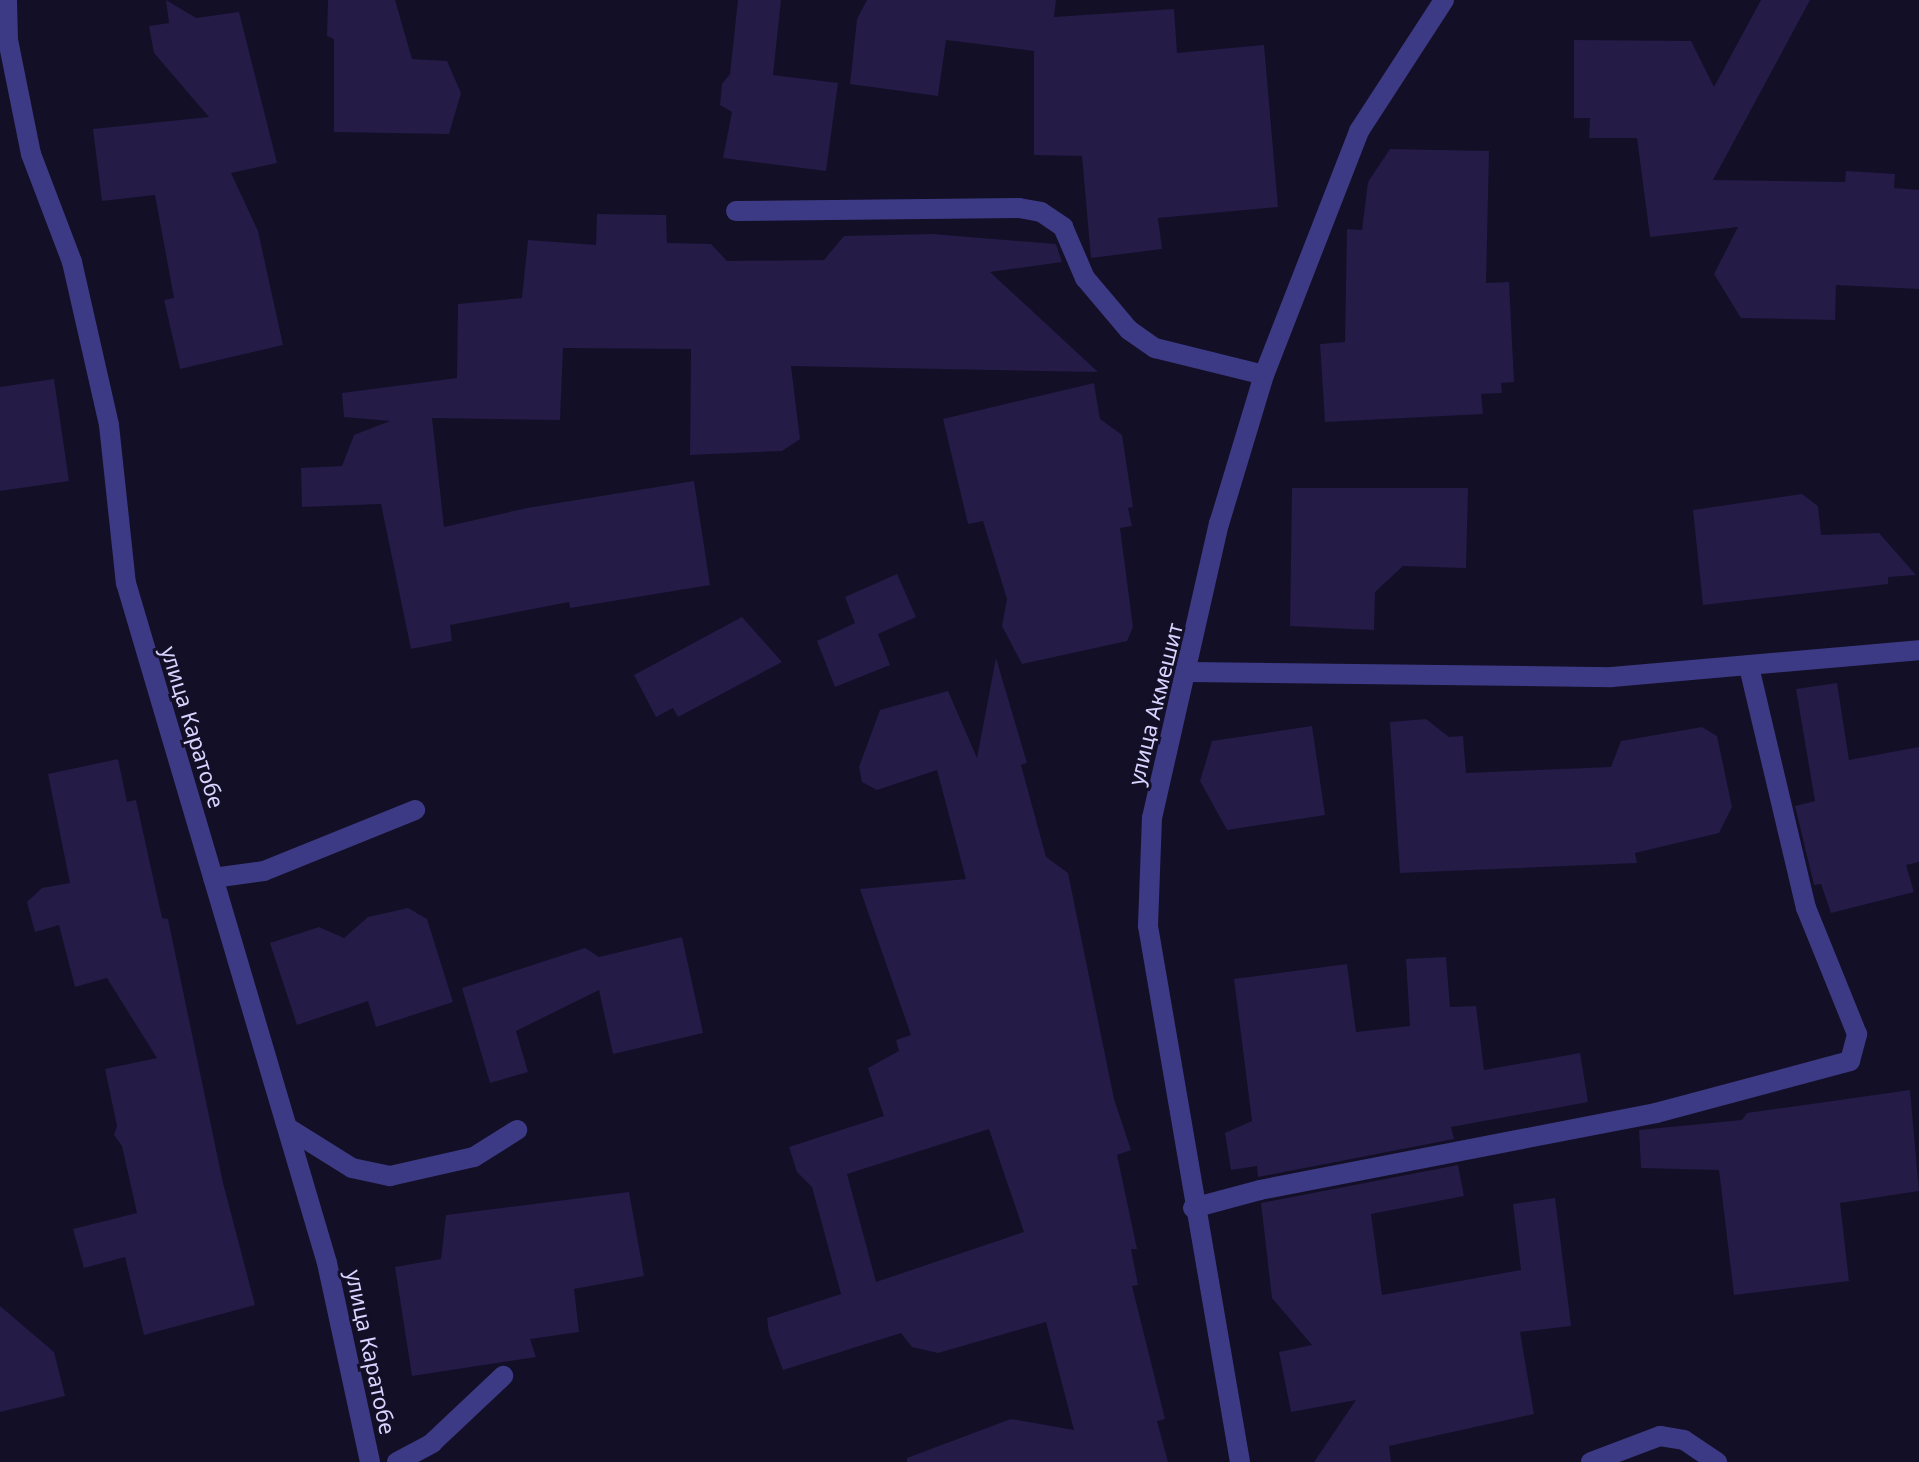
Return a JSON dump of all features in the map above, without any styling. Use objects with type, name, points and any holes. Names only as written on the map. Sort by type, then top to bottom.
[{"type":"street","name":"улица Каратобе","points":[[7,0],[8,40],[31,154],[72,262],[109,425],[126,583],[327,1263],[370,1462]]},
{"type":"street","name":"улица Акмешит","points":[[1240,1462],[1193,1208],[1148,926],[1152,818],[1189,672],[1219,524],[1264,375],[1359,131],[1444,0]]},
{"type":"street","points":[[736,211],[1019,208],[1041,212],[1063,227],[1085,278],[1129,330],[1155,348],[1264,375]]},
{"type":"street","points":[[1189,672],[1517,678],[1749,667],[1879,650],[1919,650]]},
{"type":"street","points":[[1193,1208],[1260,1190],[1656,1113],[1850,1061],[1857,1034],[1806,908],[1749,667]]},
{"type":"street","points":[[213,878],[264,871],[415,810]]},
{"type":"street","points":[[288,1128],[352,1168],[390,1176],[474,1157],[517,1130]]},
{"type":"street","points":[[397,1462],[432,1443],[503,1376]]},
{"type":"street","points":[[1591,1462],[1660,1436],[1684,1440],[1717,1462]]},
{"type":"building","points":[[166,0],[196,18],[239,12],[277,163],[231,173],[258,231],[283,345],[180,369],[164,300],[174,298],[155,195],[102,201],[93,129],[209,117],[154,53],[149,26],[169,23]]},
{"type":"building","points":[[328,0],[395,0],[412,59],[447,61],[461,93],[449,134],[334,132],[334,39],[327,36]]},
{"type":"building","points":[[738,0],[781,0],[773,75],[838,83],[826,171],[723,158],[732,112],[720,105],[722,84],[730,74]]},
{"type":"building","points":[[867,0],[1056,0],[1054,17],[1174,9],[1177,53],[1264,45],[1278,207],[1158,218],[1162,249],[1091,258],[1082,156],[1034,155],[1034,51],[946,40],[938,96],[850,84],[857,19]]},
{"type":"building","points":[[1761,0],[1810,0],[1713,180],[1845,182],[1846,171],[1895,174],[1894,188],[1919,190],[1919,289],[1836,285],[1835,320],[1741,318],[1714,274],[1738,227],[1650,237],[1637,138],[1589,138],[1590,118],[1574,118],[1574,40],[1691,41],[1714,87]]},
{"type":"building","points":[[1390,149],[1489,151],[1486,283],[1509,282],[1514,382],[1501,383],[1502,393],[1481,394],[1483,414],[1325,422],[1320,344],[1345,342],[1347,229],[1362,230],[1368,182]]},
{"type":"building","points":[[597,214],[666,215],[667,243],[711,244],[727,261],[824,260],[844,236],[932,234],[1056,244],[1062,262],[990,272],[1098,372],[791,366],[800,439],[782,451],[690,455],[691,349],[563,348],[560,420],[432,418],[444,527],[527,508],[694,481],[710,585],[570,608],[569,602],[450,625],[452,641],[411,649],[381,504],[302,507],[301,468],[342,466],[354,435],[390,421],[344,417],[342,393],[457,378],[458,304],[522,298],[528,240],[596,245]]},
{"type":"building","points":[[54,379],[69,481],[0,491],[0,387]]},
{"type":"building","points":[[1094,383],[1100,419],[1122,435],[1133,507],[1128,508],[1132,526],[1120,528],[1133,627],[1127,641],[1022,664],[1002,626],[1007,599],[983,521],[968,524],[943,419]]},
{"type":"building","points":[[1292,488],[1468,488],[1466,568],[1403,566],[1375,592],[1374,630],[1290,626]]},
{"type":"building","points":[[1802,494],[1818,506],[1821,535],[1879,533],[1916,575],[1888,577],[1888,584],[1703,605],[1693,510]]},
{"type":"building","points":[[897,574],[916,617],[878,634],[890,665],[835,687],[817,641],[855,623],[845,597]]},
{"type":"building","points":[[742,617],[782,662],[678,717],[673,708],[656,717],[634,675]]},
{"type":"building","points":[[996,658],[1027,763],[1021,765],[1046,857],[1068,873],[1114,1099],[1131,1150],[1117,1155],[1137,1249],[1131,1249],[1138,1285],[1132,1286],[1165,1419],[1157,1421],[1168,1462],[907,1462],[907,1458],[1011,1419],[1074,1430],[1046,1322],[938,1353],[912,1347],[901,1333],[783,1370],[769,1333],[767,1318],[841,1294],[812,1187],[797,1172],[789,1147],[884,1116],[868,1068],[899,1051],[896,1040],[911,1035],[860,889],[966,879],[937,770],[877,790],[862,782],[859,767],[880,710],[948,691],[977,758]],"holes":[[[989,1129],[1024,1232],[876,1282],[847,1174]]]},
{"type":"building","points":[[1837,683],[1849,760],[1919,747],[1919,862],[1906,865],[1914,892],[1831,913],[1821,884],[1814,885],[1795,806],[1815,801],[1796,689]]},
{"type":"building","points":[[1426,719],[1449,737],[1463,736],[1466,773],[1611,767],[1621,741],[1702,727],[1717,736],[1732,807],[1719,833],[1635,853],[1637,863],[1400,873],[1390,722]]},
{"type":"building","points":[[1312,726],[1325,815],[1227,830],[1200,781],[1212,741]]},
{"type":"building","points":[[118,759],[127,802],[136,800],[162,918],[168,919],[223,1183],[255,1305],[144,1335],[125,1257],[84,1268],[73,1229],[137,1213],[122,1146],[114,1135],[117,1126],[105,1069],[157,1058],[107,978],[75,987],[59,925],[35,932],[27,902],[42,888],[70,883],[48,774]]},
{"type":"building","points":[[408,908],[427,919],[453,1002],[376,1027],[368,1001],[297,1025],[270,943],[319,927],[344,938],[368,917]]},
{"type":"building","points":[[682,937],[703,1033],[613,1054],[599,990],[516,1031],[528,1072],[490,1083],[462,988],[585,948],[599,957]]},
{"type":"building","points":[[1446,957],[1450,1007],[1476,1006],[1484,1070],[1580,1053],[1588,1102],[1451,1127],[1454,1139],[1258,1177],[1257,1166],[1231,1170],[1225,1133],[1252,1121],[1234,979],[1347,964],[1356,1032],[1410,1026],[1406,959]]},
{"type":"building","points":[[1910,1090],[1919,1191],[1840,1203],[1849,1281],[1734,1295],[1719,1170],[1641,1168],[1639,1130],[1742,1120],[1747,1113]]},
{"type":"building","points":[[1458,1165],[1464,1196],[1371,1214],[1382,1295],[1521,1270],[1513,1204],[1555,1198],[1571,1326],[1520,1332],[1534,1414],[1389,1446],[1391,1462],[1314,1462],[1356,1400],[1291,1412],[1279,1352],[1312,1345],[1272,1298],[1261,1203]]},
{"type":"building","points":[[629,1192],[644,1276],[574,1289],[579,1332],[530,1339],[536,1357],[412,1376],[395,1267],[441,1259],[446,1215]]},
{"type":"building","points":[[0,1306],[54,1352],[65,1396],[0,1412]]}]
